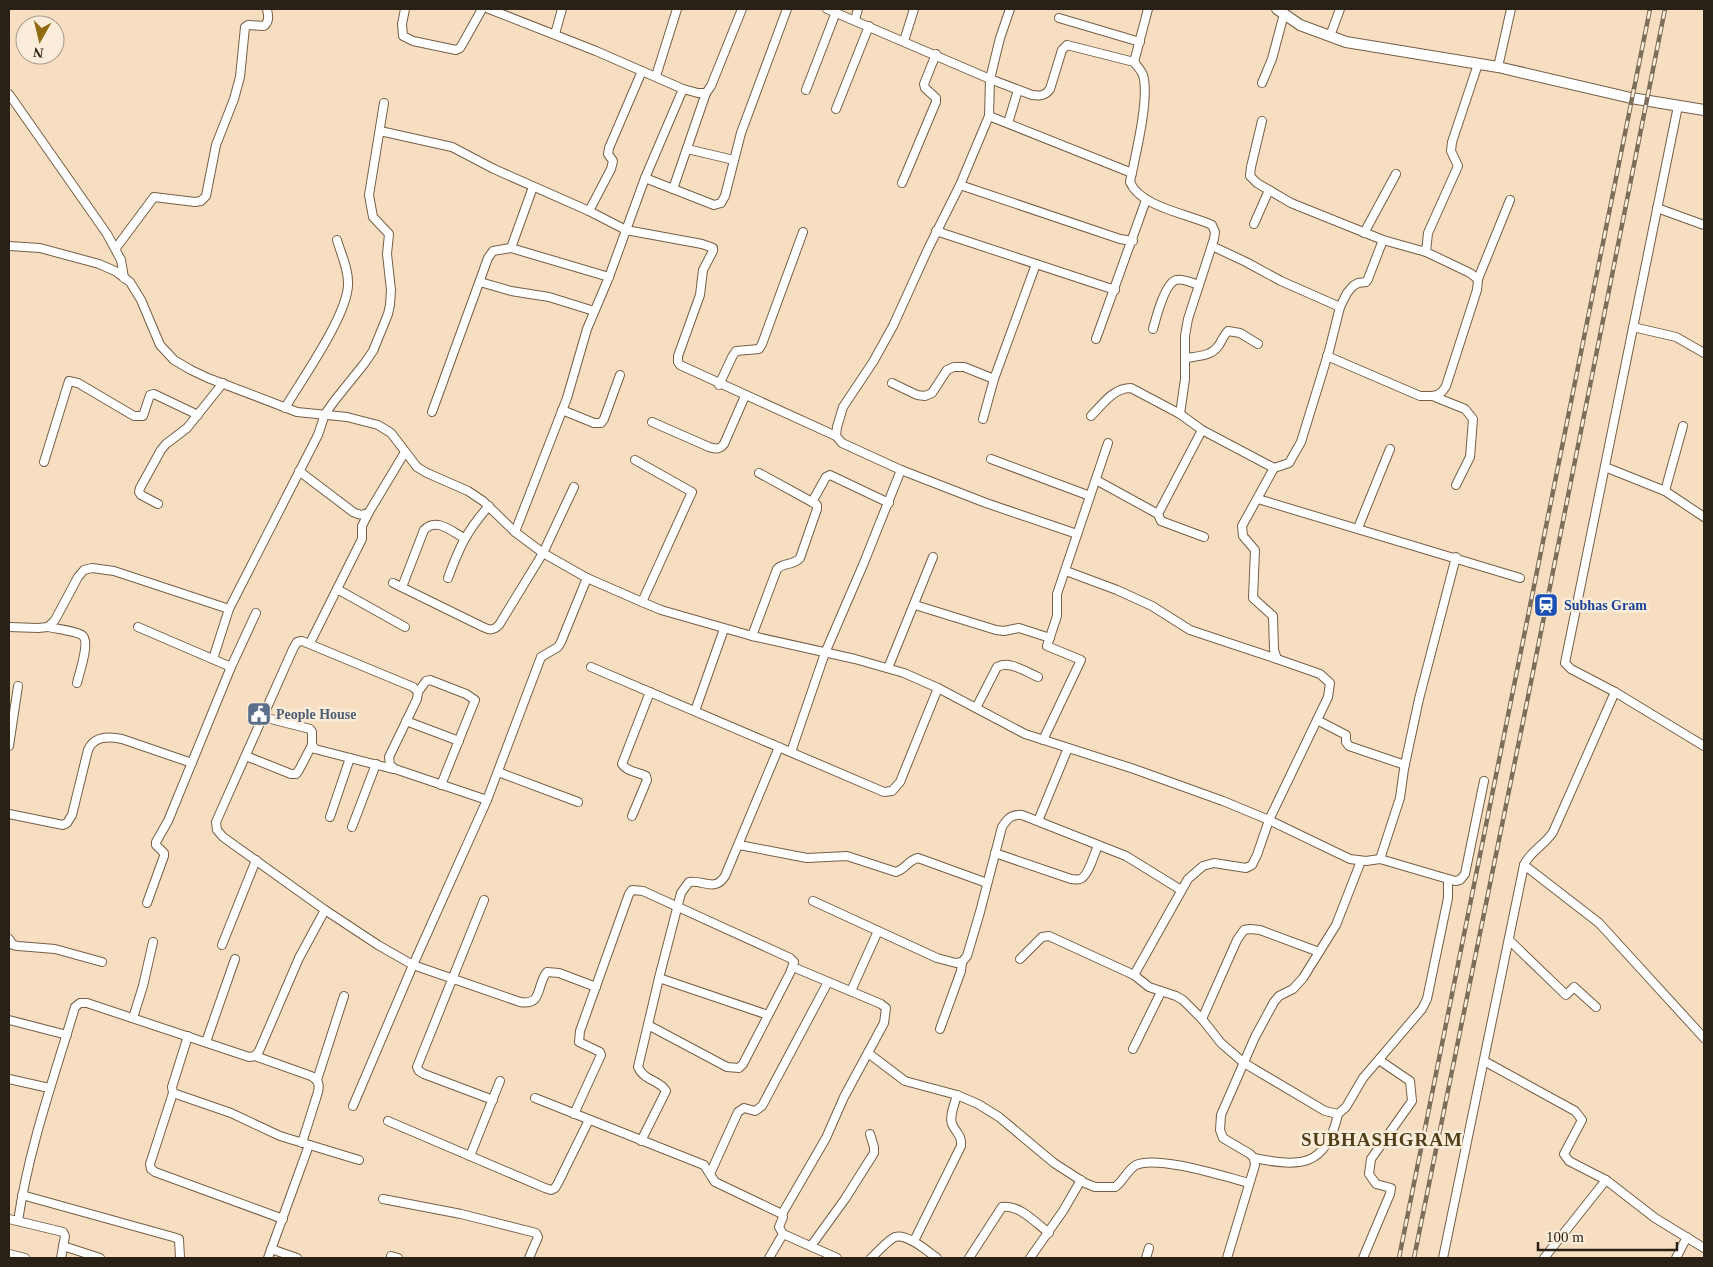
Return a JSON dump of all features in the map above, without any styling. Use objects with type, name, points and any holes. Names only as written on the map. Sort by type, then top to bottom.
[{"type":"main road","points":[[1280,11],[1300,26],[1346,42],[1498,67],[1631,98],[1704,110]]},
{"type":"street","points":[[116,248],[154,197],[195,202],[206,196],[216,146],[234,99],[240,77],[245,27],[248,25],[264,26],[269,18],[267,9]]},
{"type":"street","points":[[405,9],[402,24],[403,36],[414,41],[456,50],[464,44],[482,9]]},
{"type":"street","points":[[489,9],[555,34],[683,89],[706,93]]},
{"type":"street","points":[[555,34],[562,9]]},
{"type":"street","points":[[656,76],[677,9]]},
{"type":"street","points":[[673,189],[706,93],[711,86],[742,9]]},
{"type":"street","points":[[645,178],[714,205],[721,203],[725,196],[741,133],[787,9]]},
{"type":"street","points":[[828,9],[936,54],[990,79],[1032,95],[1046,94],[1050,89],[1062,50],[1067,45],[1134,62],[1142,73],[1145,89],[1141,127],[1130,182],[1133,189],[1146,200],[1212,225],[1214,232],[1212,246],[1188,319],[1185,336],[1185,379],[1180,414]]},
{"type":"street","points":[[855,20],[858,9]]},
{"type":"street","points":[[904,41],[914,9]]},
{"type":"street","points":[[836,436],[836,427],[843,408],[883,346],[936,231],[960,186],[989,116],[990,79],[1000,38],[1010,9]]},
{"type":"street","points":[[1134,62],[1148,9]]},
{"type":"street","points":[[1330,36],[1340,9]]},
{"type":"street","points":[[1498,67],[1511,9]]},
{"type":"street","points":[[1262,83],[1272,59],[1280,11]]},
{"type":"street","points":[[806,90],[836,12]]},
{"type":"street","points":[[1059,18],[1140,42]]},
{"type":"street","points":[[836,109],[869,26]]},
{"type":"street","points":[[902,182],[936,102],[936,98],[925,88],[924,84],[936,54]]},
{"type":"street","points":[[1426,252],[1428,233],[1458,166],[1451,151],[1452,142],[1478,64]]},
{"type":"street","points":[[589,211],[611,169],[613,161],[608,154],[609,148],[642,71]]},
{"type":"street","points":[[515,532],[572,382],[587,329],[609,277],[645,178],[683,89]]},
{"type":"street","points":[[1008,123],[1018,90]]},
{"type":"street","points":[[9,94],[116,248],[121,260],[124,278]]},
{"type":"street","points":[[213,659],[229,609],[318,435],[325,414],[368,358],[380,334],[390,305],[391,290],[387,254],[389,234],[373,217],[369,196],[384,103]]},
{"type":"street","points":[[1678,106],[1565,663],[1571,670],[1615,692],[1704,746]]},
{"type":"street","points":[[989,116],[1132,173]]},
{"type":"street","points":[[1262,121],[1250,176],[1257,183],[1291,204],[1382,240],[1426,252],[1470,273],[1478,279]]},
{"type":"street","points":[[380,131],[452,147],[480,163],[589,211],[626,230],[702,244],[712,248],[713,252],[703,270],[700,295],[678,362],[684,368],[836,436],[842,443],[901,470],[986,503],[1077,534]]},
{"type":"street","points":[[687,148],[734,160]]},
{"type":"street","points":[[1364,233],[1396,174]]},
{"type":"street","points":[[960,186],[1120,239],[1132,241]]},
{"type":"street","points":[[511,248],[533,187]]},
{"type":"street","points":[[1254,224],[1269,190]]},
{"type":"street","points":[[1096,339],[1146,200]]},
{"type":"street","points":[[1328,356],[1420,396],[1435,396],[1442,393],[1446,386],[1477,290],[1478,279],[1510,200]]},
{"type":"street","points":[[1657,208],[1704,225]]},
{"type":"street","points":[[936,231],[1115,290]]},
{"type":"street","points":[[719,385],[736,351],[759,349],[762,344],[803,232]]},
{"type":"street","points":[[285,408],[333,328],[347,294],[347,275],[337,240]]},
{"type":"street","points":[[1277,659],[1274,650],[1273,616],[1253,598],[1255,550],[1243,536],[1242,526],[1274,468],[1289,463],[1301,442],[1328,356],[1340,307],[1353,286],[1366,282],[1368,279],[1382,240]]},
{"type":"street","points":[[9,246],[40,248],[99,264],[115,271],[130,282],[141,300],[160,346],[174,360],[191,370],[285,408],[298,412],[347,416],[378,425],[391,433],[417,467],[468,491],[489,506],[515,532],[544,553],[587,578],[662,610],[724,629],[904,672],[1024,734],[1134,769],[1269,820],[1350,859],[1380,859],[1454,881],[1460,880],[1465,874],[1484,780]]},
{"type":"street","points":[[1212,246],[1281,281],[1340,307]]},
{"type":"street","points":[[432,412],[488,258],[493,251],[511,248],[609,277]]},
{"type":"street","points":[[983,419],[994,379],[1036,264]]},
{"type":"street","points":[[1153,329],[1166,291],[1173,281],[1178,279],[1199,285]]},
{"type":"street","points":[[480,282],[511,291],[549,297],[594,311]]},
{"type":"street","points":[[1633,327],[1676,337],[1704,353]]},
{"type":"street","points":[[1186,358],[1210,354],[1215,351],[1228,331],[1240,334],[1258,344]]},
{"type":"street","points":[[892,383],[916,395],[925,396],[932,393],[947,370],[954,367],[964,367],[994,379]]},
{"type":"street","points":[[562,410],[594,423],[601,423],[620,376]]},
{"type":"street","points":[[44,462],[69,381],[78,383],[134,416],[143,416],[150,395],[154,394],[198,415]]},
{"type":"street","points":[[158,504],[141,495],[139,492],[140,488],[161,450],[166,444],[182,434],[222,383]]},
{"type":"street","points":[[1091,416],[1112,394],[1124,388],[1131,388],[1180,414],[1202,430],[1274,468]]},
{"type":"street","points":[[652,422],[709,447],[721,448],[745,396]]},
{"type":"street","points":[[1435,396],[1464,409],[1473,419],[1470,457],[1456,485]]},
{"type":"street","points":[[1665,491],[1682,426]]},
{"type":"street","points":[[1158,514],[1202,430]]},
{"type":"street","points":[[1043,740],[1081,660],[1047,646],[1056,616],[1057,594],[1108,443]]},
{"type":"street","points":[[1358,528],[1390,449]]},
{"type":"street","points":[[310,643],[362,538],[362,526],[368,512],[405,452]]},
{"type":"street","points":[[991,459],[1090,496]]},
{"type":"street","points":[[635,460],[692,492],[642,602]]},
{"type":"street","points":[[1605,467],[1665,491],[1704,517]]},
{"type":"street","points":[[791,752],[825,653],[889,503],[901,470]]},
{"type":"street","points":[[299,471],[353,512],[365,515],[368,512]]},
{"type":"street","points":[[752,636],[778,569],[781,565],[796,562],[800,558],[817,509],[817,505],[759,473]]},
{"type":"street","points":[[812,502],[826,476],[830,475],[889,503]]},
{"type":"street","points":[[1096,480],[1158,514],[1161,520],[1204,538]]},
{"type":"street","points":[[393,583],[482,628],[495,629],[544,553],[574,487]]},
{"type":"street","points":[[1258,499],[1520,578]]},
{"type":"street","points":[[448,578],[464,538],[474,522],[489,506]]},
{"type":"street","points":[[402,587],[424,530],[429,525],[433,523],[438,524],[464,538]]},
{"type":"street","points":[[888,668],[933,557]]},
{"type":"street","points":[[1380,859],[1400,798],[1404,766],[1418,699],[1456,558]]},
{"type":"street","points":[[48,627],[55,620],[78,577],[84,570],[92,568],[114,571],[229,609]]},
{"type":"street","points":[[1066,571],[1117,590],[1152,606],[1190,630],[1320,674],[1330,683],[1328,697],[1269,820],[1252,865],[1246,868],[1214,863],[1203,866],[1188,879],[1134,975]]},
{"type":"street","points":[[353,1106],[413,965],[487,800],[541,657],[558,647],[587,578]]},
{"type":"street","points":[[337,589],[405,627]]},
{"type":"street","points":[[915,605],[996,630],[1004,631],[1019,628],[1050,638]]},
{"type":"street","points":[[147,903],[164,856],[164,853],[156,846],[156,842],[168,821],[231,667],[256,613]]},
{"type":"street","points":[[9,627],[48,627],[82,635],[85,639],[86,649],[77,683]]},
{"type":"street","points":[[138,628],[231,667]]},
{"type":"street","points":[[695,711],[724,629]]},
{"type":"street","points":[[418,692],[413,687],[310,643],[297,642],[216,822],[217,830],[223,837],[326,910],[378,945],[413,965],[528,1004],[537,996],[543,977],[547,972],[559,973],[596,986]]},
{"type":"street","points":[[976,708],[997,667],[1009,664],[1038,677]]},
{"type":"street","points":[[591,667],[884,792],[892,792],[900,782],[938,688]]},
{"type":"street","points":[[395,769],[390,765],[389,757],[418,692],[426,681],[430,680],[466,694],[475,700],[441,785]]},
{"type":"street","points":[[9,746],[18,686]]},
{"type":"street","points":[[632,816],[647,780],[646,776],[624,767],[622,764],[650,692]]},
{"type":"street","points":[[1443,1258],[1524,866],[1527,858],[1548,840],[1553,832],[1615,692]]},
{"type":"street","points":[[246,756],[291,774],[296,774],[312,745],[312,732],[310,729],[262,718]]},
{"type":"street","points":[[1317,720],[1346,735],[1346,742],[1349,746],[1404,766]]},
{"type":"street","points":[[406,721],[459,741]]},
{"type":"street","points":[[9,814],[63,825],[67,823],[72,814],[88,750],[91,743],[97,739],[122,739],[192,763]]},
{"type":"street","points":[[312,745],[315,749],[395,769],[487,800]]},
{"type":"street","points":[[641,1141],[666,1091],[664,1087],[645,1077],[638,1068],[681,893],[689,882],[696,881],[716,885],[721,882],[778,747]]},
{"type":"street","points":[[1038,822],[1068,748]]},
{"type":"street","points":[[330,817],[350,758]]},
{"type":"street","points":[[352,827],[376,764]]},
{"type":"street","points":[[498,772],[578,802]]},
{"type":"street","points":[[940,1030],[961,971],[962,962],[967,956],[1002,827],[1008,818],[1022,815],[1126,856],[1181,890]]},
{"type":"street","points":[[738,845],[807,858],[847,856],[896,872],[903,870],[912,859],[918,858],[987,883]]},
{"type":"street","points":[[995,853],[1071,879],[1080,879],[1084,877],[1089,868],[1098,845]]},
{"type":"street","points":[[222,945],[256,860]]},
{"type":"street","points":[[1361,860],[1336,925],[1303,978],[1293,989],[1280,996],[1274,1002],[1244,1062],[1221,1115],[1220,1130],[1223,1138],[1254,1158],[1284,1164],[1296,1164],[1318,1153],[1331,1139],[1338,1114],[1346,1107],[1363,1078],[1422,1009],[1427,999],[1448,898],[1448,879]]},
{"type":"street","points":[[1524,866],[1599,922],[1704,1038]]},
{"type":"street","points":[[574,1114],[600,1055],[600,1052],[579,1042],[579,1038],[596,986],[632,890],[643,891],[790,958],[794,962],[743,1064],[739,1068],[733,1068],[648,1025]]},
{"type":"street","points":[[484,900],[417,1067],[424,1074],[493,1100]]},
{"type":"street","points":[[813,901],[937,958],[956,963],[962,962]]},
{"type":"street","points":[[255,1056],[260,1051],[299,958],[326,910]]},
{"type":"street","points":[[1202,1020],[1237,940],[1244,930],[1260,930],[1320,952]]},
{"type":"street","points":[[851,990],[878,931]]},
{"type":"street","points":[[1020,958],[1042,937],[1049,936],[1134,975],[1149,988],[1183,1000],[1221,1043],[1244,1062],[1325,1111],[1338,1114]]},
{"type":"street","points":[[9,939],[13,945],[55,949],[102,962]]},
{"type":"street","points":[[1509,940],[1566,995],[1574,987],[1596,1007]]},
{"type":"street","points":[[133,1018],[153,942]]},
{"type":"street","points":[[206,1042],[236,960]]},
{"type":"street","points":[[793,967],[851,990],[886,1008],[884,1023],[844,1097],[826,1138],[782,1214],[783,1217],[779,1227],[783,1234],[838,1258]]},
{"type":"street","points":[[659,978],[768,1015]]},
{"type":"street","points":[[710,1174],[738,1112],[744,1108],[755,1111],[762,1106],[828,982]]},
{"type":"street","points":[[1132,1049],[1161,992]]},
{"type":"street","points":[[317,1080],[344,996]]},
{"type":"street","points":[[18,1221],[36,1132],[49,1088],[75,1007],[80,1003],[87,1003],[249,1057],[255,1056],[311,1076],[317,1080],[320,1086],[306,1144],[268,1258]]},
{"type":"street","points":[[9,1020],[67,1035]]},
{"type":"street","points":[[188,1036],[172,1087],[173,1093],[150,1164],[151,1169],[282,1219]]},
{"type":"street","points":[[868,1053],[905,1081],[957,1095],[978,1104],[998,1117],[1054,1163],[1095,1187],[1115,1187],[1135,1166],[1143,1163],[1193,1168],[1249,1183]]},
{"type":"street","points":[[1363,1258],[1391,1188],[1376,1184],[1372,1179],[1369,1174],[1371,1159],[1412,1101],[1410,1081],[1379,1060]]},
{"type":"street","points":[[1484,1061],[1575,1111],[1582,1120],[1564,1154],[1569,1161],[1606,1180],[1655,1218],[1704,1248]]},
{"type":"street","points":[[9,1079],[49,1088]]},
{"type":"street","points":[[470,1156],[500,1081]]},
{"type":"street","points":[[173,1093],[216,1107],[280,1136],[359,1160]]},
{"type":"street","points":[[914,1241],[960,1146],[959,1133],[952,1124],[957,1095]]},
{"type":"street","points":[[535,1098],[698,1162],[704,1165],[715,1182],[782,1214]]},
{"type":"street","points":[[388,1121],[551,1190],[558,1183],[588,1120]]},
{"type":"street","points":[[811,1246],[845,1199],[874,1153],[870,1134]]},
{"type":"street","points":[[1227,1258],[1255,1165],[1254,1158]]},
{"type":"street","points":[[1030,1258],[1049,1233],[1081,1180]]},
{"type":"street","points":[[1544,1258],[1606,1180]]},
{"type":"street","points":[[22,1195],[172,1236],[179,1239],[179,1258]]},
{"type":"street","points":[[383,1199],[461,1214],[536,1233],[538,1237],[529,1258]]},
{"type":"street","points":[[968,1258],[1002,1207],[1009,1206],[1020,1211],[1049,1233]]},
{"type":"street","points":[[9,1219],[63,1232],[65,1236],[60,1258]]},
{"type":"street","points":[[768,1258],[783,1234]]},
{"type":"street","points":[[871,1258],[894,1237],[914,1241],[937,1258]]},
{"type":"street","points":[[1676,1258],[1687,1237]]},
{"type":"street","points":[[63,1246],[100,1258]]},
{"type":"street","points":[[1146,1258],[1149,1248]]},
{"type":"street","points":[[271,1249],[297,1258]]},
{"type":"street","points":[[9,1254],[25,1258]]},
{"type":"railway","points":[[1399,1258],[1650,9]]},
{"type":"railway","points":[[1414,1258],[1665,9]]},
{"type":"place","name":"Subhas Gram","points":[[1546,605]]},
{"type":"place","name":"People House","points":[[259,714]]},
{"type":"district","name":"SUBHASHGRAM","points":[[1382,1139]]}]
